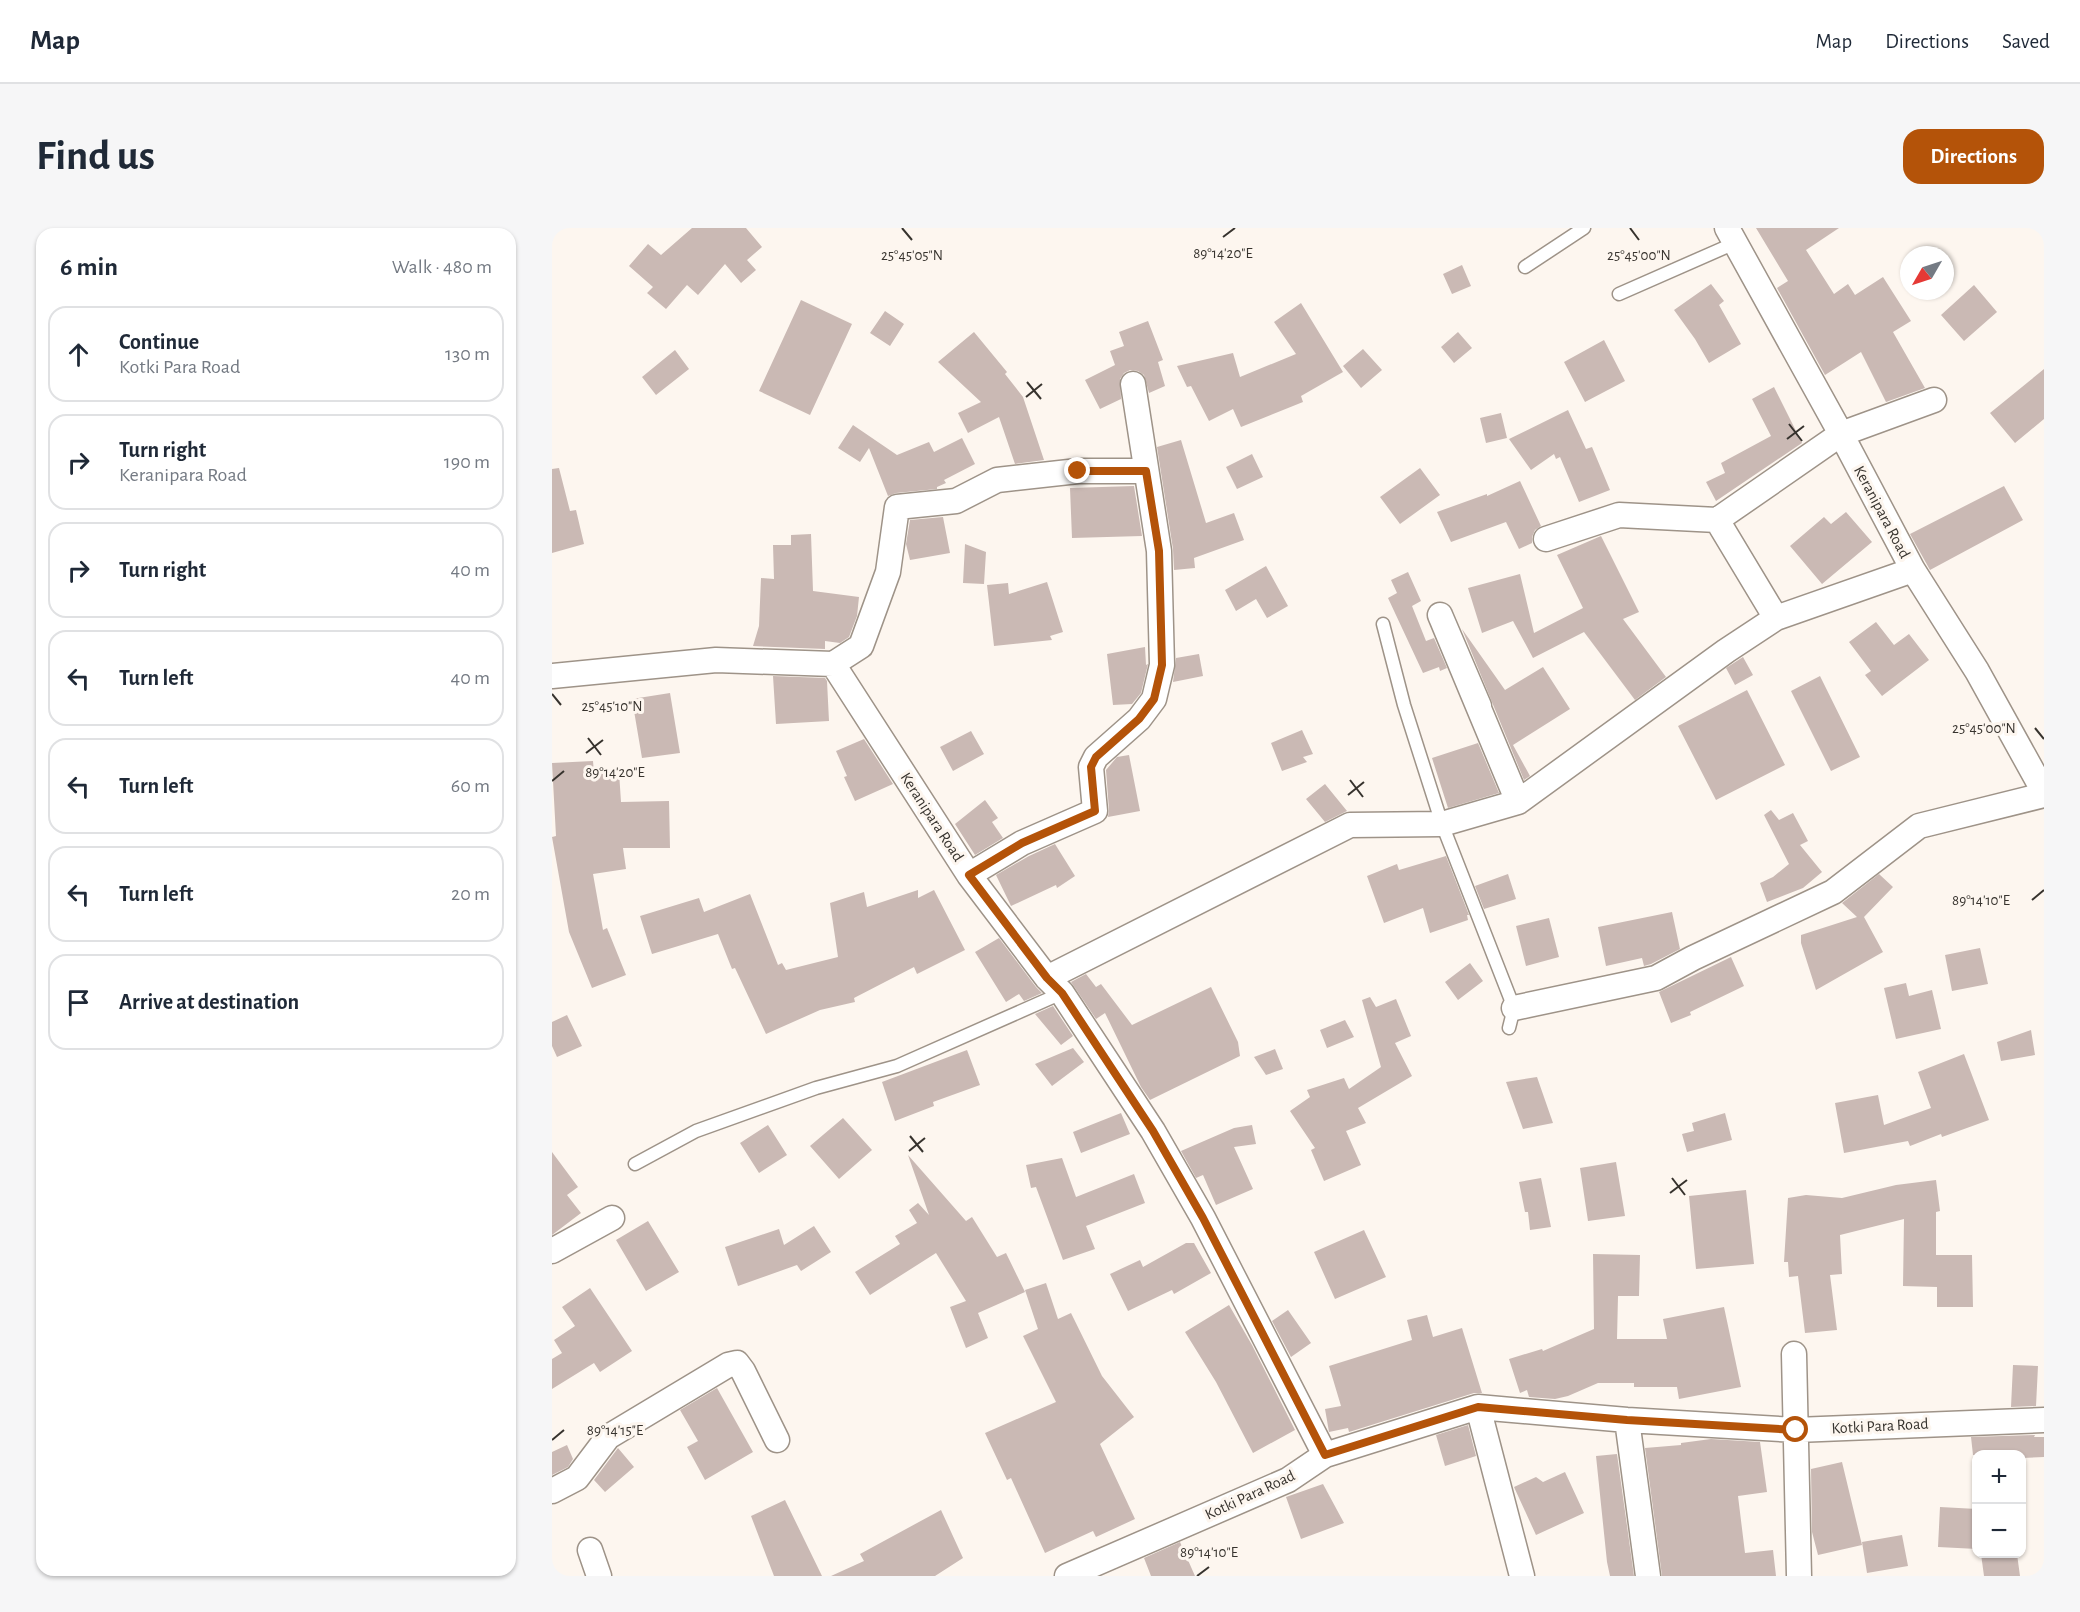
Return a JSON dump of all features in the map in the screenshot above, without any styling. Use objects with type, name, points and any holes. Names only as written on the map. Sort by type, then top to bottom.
[{"type":"street","name":"Keranipara Road","points":[[1731,236],[1841,434],[1913,570],[2037,762],[2044,793]]},
{"type":"street","points":[[969,875],[1022,843],[1095,811],[1091,767],[1096,757],[1139,719],[1154,699],[1162,665],[1159,551],[1132,384]]},
{"type":"street","points":[[1546,539],[1619,515],[1717,520],[1841,434],[1934,400]]},
{"type":"street","points":[[552,676],[716,660],[833,664],[861,646],[888,572],[897,507],[956,501],[997,480],[1078,471],[1146,471]]},
{"type":"street","points":[[1717,520],[1776,618]]},
{"type":"street","points":[[1054,986],[1350,825],[1442,824],[1518,802],[1726,651],[1776,618],[1913,570]]},
{"type":"street","points":[[1479,706],[1442,620],[1518,802]]},
{"type":"street","name":"Keranipara Road","points":[[833,664],[969,875],[1054,986],[1153,1131],[1197,1208],[1325,1455]]},
{"type":"street","points":[[1512,1018],[1656,978],[1833,892],[1919,826],[2044,793]]},
{"type":"street","points":[[552,1251],[612,1218]]},
{"type":"street","points":[[1794,1353],[1798,1576]]},
{"type":"street","points":[[552,1491],[577,1478],[608,1437],[728,1365],[737,1363],[777,1440]]},
{"type":"street","points":[[1478,1407],[1522,1576]]},
{"type":"street","name":"Kotki Para Road","points":[[1067,1576],[1288,1480],[1325,1455],[1478,1407],[1627,1420],[1796,1430],[2044,1420]]},
{"type":"street","points":[[1627,1420],[1648,1576]]},
{"type":"street","points":[[590,1550],[599,1576]]},
{"type":"lane","points":[[1525,267],[1584,228]]},
{"type":"lane","points":[[1619,294],[1731,236]]},
{"type":"lane","points":[[1383,624],[1404,705],[1442,824],[1512,1018]]},
{"type":"lane","points":[[635,1164],[696,1131],[816,1088],[897,1066],[1054,986]]},
{"type":"building","points":[[692,228],[746,228],[762,247],[747,260],[756,270],[741,283],[725,264],[698,295],[687,285],[666,309],[647,293],[653,287],[629,266],[648,244],[661,255]]},
{"type":"building","points":[[1756,228],[1839,228],[1806,250],[1834,294],[1848,284],[1855,295],[1883,277],[1911,321],[1893,332],[1925,388],[1886,402],[1861,352],[1825,375],[1777,288],[1788,281]]},
{"type":"building","points":[[1462,265],[1471,286],[1452,294],[1443,274]]},
{"type":"building","points":[[1711,284],[1724,301],[1719,305],[1741,344],[1709,363],[1674,310]]},
{"type":"building","points":[[1974,285],[1997,312],[1964,341],[1941,315]]},
{"type":"building","points":[[801,300],[852,324],[810,415],[759,391]]},
{"type":"building","points":[[1301,303],[1343,372],[1301,396],[1303,402],[1241,427],[1233,409],[1209,421],[1191,386],[1187,387],[1177,366],[1233,353],[1240,377],[1296,354],[1274,322]]},
{"type":"building","points":[[885,311],[904,324],[890,346],[870,333]]},
{"type":"building","points":[[1148,321],[1163,360],[1158,362],[1165,386],[1149,393],[1144,375],[1130,370],[1120,379],[1121,399],[1100,409],[1085,380],[1115,365],[1110,351],[1124,346],[1119,332]]},
{"type":"building","points":[[974,332],[1007,372],[1005,374],[1023,397],[1044,460],[1015,464],[999,417],[968,433],[958,413],[981,402],[938,362]]},
{"type":"building","points":[[1458,332],[1472,348],[1454,363],[1441,347]]},
{"type":"building","points":[[1604,340],[1625,381],[1585,402],[1564,362]]},
{"type":"building","points":[[1363,349],[1382,370],[1361,388],[1343,366]]},
{"type":"building","points":[[675,350],[689,369],[656,395],[642,377]]},
{"type":"building","points":[[2044,369],[2044,419],[2015,443],[1990,413]]},
{"type":"building","points":[[1774,387],[1802,443],[1716,501],[1706,482],[1725,473],[1721,463],[1771,436],[1752,399]]},
{"type":"building","points":[[1568,410],[1586,449],[1592,447],[1610,490],[1579,502],[1560,457],[1556,459],[1554,454],[1531,470],[1509,439]]},
{"type":"building","points":[[1501,413],[1507,438],[1486,443],[1480,418]]},
{"type":"building","points":[[853,425],[897,455],[929,442],[934,452],[962,438],[975,464],[944,480],[946,483],[937,489],[896,493],[888,496],[869,448],[860,462],[838,448]]},
{"type":"building","points":[[1181,440],[1206,523],[1234,513],[1244,540],[1194,558],[1195,568],[1174,570],[1173,549],[1157,447]]},
{"type":"building","points":[[1252,454],[1263,477],[1237,489],[1226,467]]},
{"type":"building","points":[[559,468],[570,511],[576,510],[584,544],[552,553],[552,469]]},
{"type":"building","points":[[1420,468],[1440,495],[1400,524],[1380,497]]},
{"type":"building","points":[[1520,481],[1541,526],[1535,530],[1532,543],[1519,549],[1506,522],[1451,542],[1437,512],[1487,494],[1487,496]]},
{"type":"building","points":[[1134,486],[1142,536],[1072,538],[1070,488]]},
{"type":"building","points":[[2004,486],[2023,520],[1930,570],[1910,534]]},
{"type":"building","points":[[1846,512],[1872,542],[1822,584],[1790,546],[1824,517],[1831,524]]},
{"type":"building","points":[[943,517],[950,553],[910,560],[906,544],[910,520]]},
{"type":"building","points":[[811,534],[813,591],[859,597],[857,616],[849,637],[840,643],[825,641],[825,649],[753,646],[759,626],[761,578],[774,579],[773,545],[791,545],[791,535]]},
{"type":"building","points":[[1601,536],[1639,612],[1623,619],[1666,677],[1635,700],[1584,632],[1533,658],[1513,621],[1482,633],[1468,588],[1520,574],[1534,633],[1583,608],[1557,555]]},
{"type":"building","points":[[965,544],[986,552],[984,584],[963,583]]},
{"type":"building","points":[[1266,566],[1288,606],[1267,618],[1256,599],[1236,611],[1225,590]]},
{"type":"building","points":[[1408,572],[1421,601],[1412,606],[1426,641],[1434,638],[1447,668],[1440,671],[1439,667],[1423,673],[1388,598],[1397,593],[1391,580]]},
{"type":"building","points":[[1047,582],[1063,632],[1050,636],[1052,640],[994,646],[987,585],[1008,583],[1009,594]]},
{"type":"building","points":[[1876,622],[1894,645],[1909,634],[1929,660],[1882,696],[1865,675],[1871,671],[1849,642]]},
{"type":"building","points":[[1462,629],[1505,690],[1543,667],[1570,709],[1513,745],[1530,776],[1524,780]]},
{"type":"building","points":[[1145,647],[1146,665],[1148,664],[1141,693],[1132,704],[1113,705],[1107,654]]},
{"type":"building","points":[[1199,654],[1203,676],[1173,682],[1176,658]]},
{"type":"building","points":[[1743,657],[1753,675],[1735,685],[1726,668]]},
{"type":"building","points":[[773,676],[825,678],[829,721],[776,724]]},
{"type":"building","points":[[1820,676],[1860,757],[1831,771],[1791,691]]},
{"type":"building","points":[[1747,690],[1785,765],[1716,800],[1678,726]]},
{"type":"building","points":[[670,693],[680,753],[642,758],[632,699]]},
{"type":"building","points":[[1302,730],[1313,754],[1303,757],[1307,762],[1282,771],[1271,743]]},
{"type":"building","points":[[971,731],[984,754],[953,771],[940,747]]},
{"type":"building","points":[[864,739],[893,784],[855,801],[836,751]]},
{"type":"building","points":[[1478,743],[1499,793],[1448,808],[1432,758]]},
{"type":"building","points":[[1129,755],[1140,811],[1108,817],[1106,770],[1117,757]]},
{"type":"building","points":[[593,761],[594,773],[619,772],[621,802],[669,801],[670,848],[623,848],[626,869],[593,874],[603,930],[607,928],[626,975],[592,988],[569,932],[552,837],[556,836],[552,763]]},
{"type":"building","points":[[1325,784],[1347,811],[1325,822],[1306,799]]},
{"type":"building","points":[[985,800],[998,818],[992,822],[1003,838],[975,855],[955,824]]},
{"type":"building","points":[[1771,810],[1779,820],[1793,813],[1808,841],[1800,845],[1822,872],[1803,888],[1767,902],[1760,883],[1773,877],[1789,864],[1764,815]]},
{"type":"building","points":[[1055,844],[1075,876],[1057,888],[1056,885],[1011,906],[996,875]]},
{"type":"building","points":[[1446,856],[1469,915],[1467,915],[1468,920],[1430,933],[1423,908],[1384,923],[1367,876],[1397,864],[1399,870]]},
{"type":"building","points":[[1508,874],[1516,899],[1484,909],[1475,886]]},
{"type":"building","points":[[1879,874],[1893,887],[1864,917],[1883,952],[1816,990],[1801,943],[1801,935],[1857,917],[1842,903]]},
{"type":"building","points":[[918,890],[918,898],[934,890],[965,950],[917,974],[914,967],[854,998],[855,1002],[820,1010],[766,1034],[735,968],[732,969],[718,934],[652,954],[640,916],[699,898],[704,912],[750,894],[778,965],[782,963],[786,970],[838,957],[830,903],[864,892],[867,907]]},
{"type":"building","points":[[1672,912],[1680,949],[1644,966],[1642,958],[1606,966],[1598,927]]},
{"type":"building","points":[[1549,918],[1559,957],[1526,966],[1516,926]]},
{"type":"building","points":[[999,938],[1042,993],[1024,1001],[1019,994],[1006,1002],[975,952]]},
{"type":"building","points":[[1980,948],[1988,984],[1952,991],[1945,955]]},
{"type":"building","points":[[1731,957],[1744,986],[1690,1012],[1691,1015],[1671,1023],[1659,992]]},
{"type":"building","points":[[1470,963],[1483,981],[1458,1000],[1445,982]]},
{"type":"building","points":[[1086,974],[1096,987],[1101,984],[1132,1025],[1211,987],[1238,1042],[1240,1056],[1150,1100],[1141,1087],[1105,1013],[1096,1019],[1071,982]]},
{"type":"building","points":[[1906,983],[1909,996],[1932,990],[1941,1029],[1896,1039],[1884,988]]},
{"type":"building","points":[[1370,997],[1376,1007],[1396,999],[1411,1036],[1395,1043],[1412,1076],[1358,1108],[1366,1123],[1346,1131],[1361,1165],[1324,1181],[1311,1150],[1315,1148],[1290,1111],[1310,1097],[1307,1090],[1344,1078],[1349,1089],[1381,1067],[1362,1000]]},
{"type":"building","points":[[1053,1006],[1073,1036],[1061,1045],[1035,1014]]},
{"type":"building","points":[[567,1015],[582,1046],[557,1057],[552,1046],[552,1022]]},
{"type":"building","points":[[1345,1020],[1354,1037],[1327,1048],[1320,1030]]},
{"type":"building","points":[[2031,1030],[2035,1055],[2001,1061],[1997,1042]]},
{"type":"building","points":[[1073,1048],[1084,1062],[1052,1086],[1035,1064]]},
{"type":"building","points":[[1275,1049],[1283,1069],[1266,1075],[1254,1057]]},
{"type":"building","points":[[967,1050],[980,1085],[933,1102],[934,1106],[895,1121],[882,1082]]},
{"type":"building","points":[[1964,1054],[1989,1120],[1910,1146],[1908,1141],[1844,1153],[1835,1103],[1878,1095],[1884,1125],[1931,1108],[1918,1072]]},
{"type":"building","points":[[1537,1077],[1553,1123],[1523,1129],[1506,1082]]},
{"type":"building","points":[[1121,1113],[1130,1134],[1081,1153],[1073,1132]]},
{"type":"building","points":[[1725,1113],[1732,1140],[1687,1152],[1682,1134],[1694,1131],[1692,1123]]},
{"type":"building","points":[[843,1118],[872,1150],[839,1179],[810,1146]]},
{"type":"building","points":[[768,1125],[787,1155],[759,1173],[740,1143]]},
{"type":"building","points":[[1252,1125],[1256,1144],[1234,1147],[1253,1189],[1216,1205],[1203,1175],[1196,1178],[1181,1151],[1234,1128]]},
{"type":"building","points":[[552,1152],[578,1187],[567,1195],[581,1213],[552,1235]]},
{"type":"building","points":[[908,1155],[966,1221],[972,1217],[997,1257],[1006,1253],[1025,1292],[978,1313],[988,1338],[966,1348],[950,1307],[966,1301],[936,1253],[870,1295],[855,1272],[900,1244],[895,1236],[917,1223],[909,1210],[918,1203],[929,1215]]},
{"type":"building","points":[[1062,1158],[1076,1197],[1134,1174],[1145,1203],[1086,1226],[1095,1249],[1063,1260],[1036,1187],[1031,1188],[1026,1165]]},
{"type":"building","points":[[1616,1162],[1625,1216],[1588,1221],[1580,1168]]},
{"type":"building","points":[[1541,1178],[1551,1227],[1530,1230],[1528,1212],[1525,1212],[1519,1182]]},
{"type":"building","points":[[1936,1180],[1940,1211],[1936,1212],[1936,1255],[1972,1255],[1973,1307],[1937,1307],[1937,1287],[1903,1286],[1904,1219],[1840,1235],[1842,1274],[1830,1275],[1837,1330],[1805,1333],[1798,1276],[1789,1277],[1788,1262],[1784,1262],[1788,1198],[1806,1195],[1842,1198],[1896,1185]]},
{"type":"building","points":[[1746,1190],[1754,1264],[1696,1269],[1689,1196]]},
{"type":"building","points":[[648,1221],[679,1272],[646,1291],[616,1240]]},
{"type":"building","points":[[814,1226],[831,1252],[801,1271],[797,1265],[738,1286],[725,1247],[779,1229],[784,1245]]},
{"type":"building","points":[[1364,1230],[1386,1277],[1335,1299],[1314,1252]]},
{"type":"building","points":[[1186,1243],[1194,1243],[1211,1273],[1174,1294],[1172,1290],[1128,1311],[1110,1274],[1140,1260],[1143,1267]]},
{"type":"building","points":[[1593,1254],[1640,1255],[1639,1296],[1618,1296],[1617,1339],[1667,1339],[1663,1319],[1724,1307],[1741,1387],[1679,1399],[1677,1387],[1634,1387],[1634,1383],[1598,1383],[1555,1399],[1529,1397],[1527,1390],[1520,1393],[1509,1359],[1542,1349],[1543,1351],[1594,1329]]},
{"type":"building","points":[[1046,1283],[1058,1319],[1071,1313],[1102,1376],[1134,1417],[1100,1444],[1135,1519],[1096,1537],[1093,1531],[1045,1553],[1011,1478],[1007,1480],[985,1433],[1056,1402],[1023,1336],[1038,1329],[1025,1290]]},
{"type":"building","points":[[590,1288],[632,1351],[600,1372],[594,1363],[552,1389],[552,1359],[562,1353],[554,1340],[575,1326],[562,1307]]},
{"type":"building","points":[[1229,1305],[1295,1430],[1253,1453],[1216,1382],[1185,1332]]},
{"type":"building","points":[[1288,1310],[1311,1343],[1291,1357],[1272,1321]]},
{"type":"building","points":[[1427,1315],[1433,1337],[1462,1328],[1482,1393],[1474,1393],[1349,1432],[1348,1428],[1329,1432],[1325,1409],[1341,1406],[1329,1366],[1412,1340],[1407,1320]]},
{"type":"building","points":[[2013,1365],[2038,1366],[2036,1406],[2011,1407]]},
{"type":"building","points":[[717,1388],[753,1452],[705,1480],[687,1447],[698,1441],[680,1410]]},
{"type":"building","points":[[1468,1425],[1476,1456],[1445,1466],[1436,1435]]},
{"type":"building","points":[[2035,1435],[2034,1437],[2044,1437],[2044,1457],[2026,1458],[2026,1450],[1972,1450],[1971,1437]]},
{"type":"building","points":[[1711,1439],[1760,1442],[1767,1492],[1738,1496],[1745,1553],[1773,1550],[1776,1576],[1662,1576],[1645,1448],[1681,1445],[1681,1443]]},
{"type":"building","points":[[567,1445],[573,1459],[568,1467],[552,1475],[552,1452]]},
{"type":"building","points":[[618,1448],[634,1467],[605,1492],[594,1480]]},
{"type":"building","points":[[1617,1454],[1634,1576],[1610,1576],[1607,1562],[1596,1456]]},
{"type":"building","points":[[1842,1462],[1862,1545],[1818,1555],[1812,1532],[1811,1469]]},
{"type":"building","points":[[1565,1472],[1584,1513],[1536,1535],[1514,1487],[1536,1477],[1543,1482]]},
{"type":"building","points":[[1323,1484],[1344,1523],[1301,1539],[1286,1497]]},
{"type":"building","points":[[785,1500],[822,1576],[774,1576],[751,1516]]},
{"type":"building","points":[[1940,1507],[1972,1509],[1972,1549],[1938,1547]]},
{"type":"building","points":[[941,1510],[963,1558],[935,1576],[831,1576],[864,1561],[860,1554]]},
{"type":"building","points":[[1902,1535],[1908,1566],[1867,1573],[1862,1542]]},
{"type":"building","points":[[1180,1542],[1195,1576],[1151,1576],[1144,1558]]},
{"type":"building","points":[[1982,1558],[2018,1558],[2020,1576],[1984,1576]]},
{"type":"route","points":[[1078,471],[1146,471],[1159,551],[1162,665],[1154,699],[1139,719],[1096,757],[1091,767],[1095,811],[1022,843],[969,875],[1047,978],[1062,993],[1153,1131],[1203,1218],[1325,1455],[1478,1407],[1627,1420],[1796,1430]]}]
